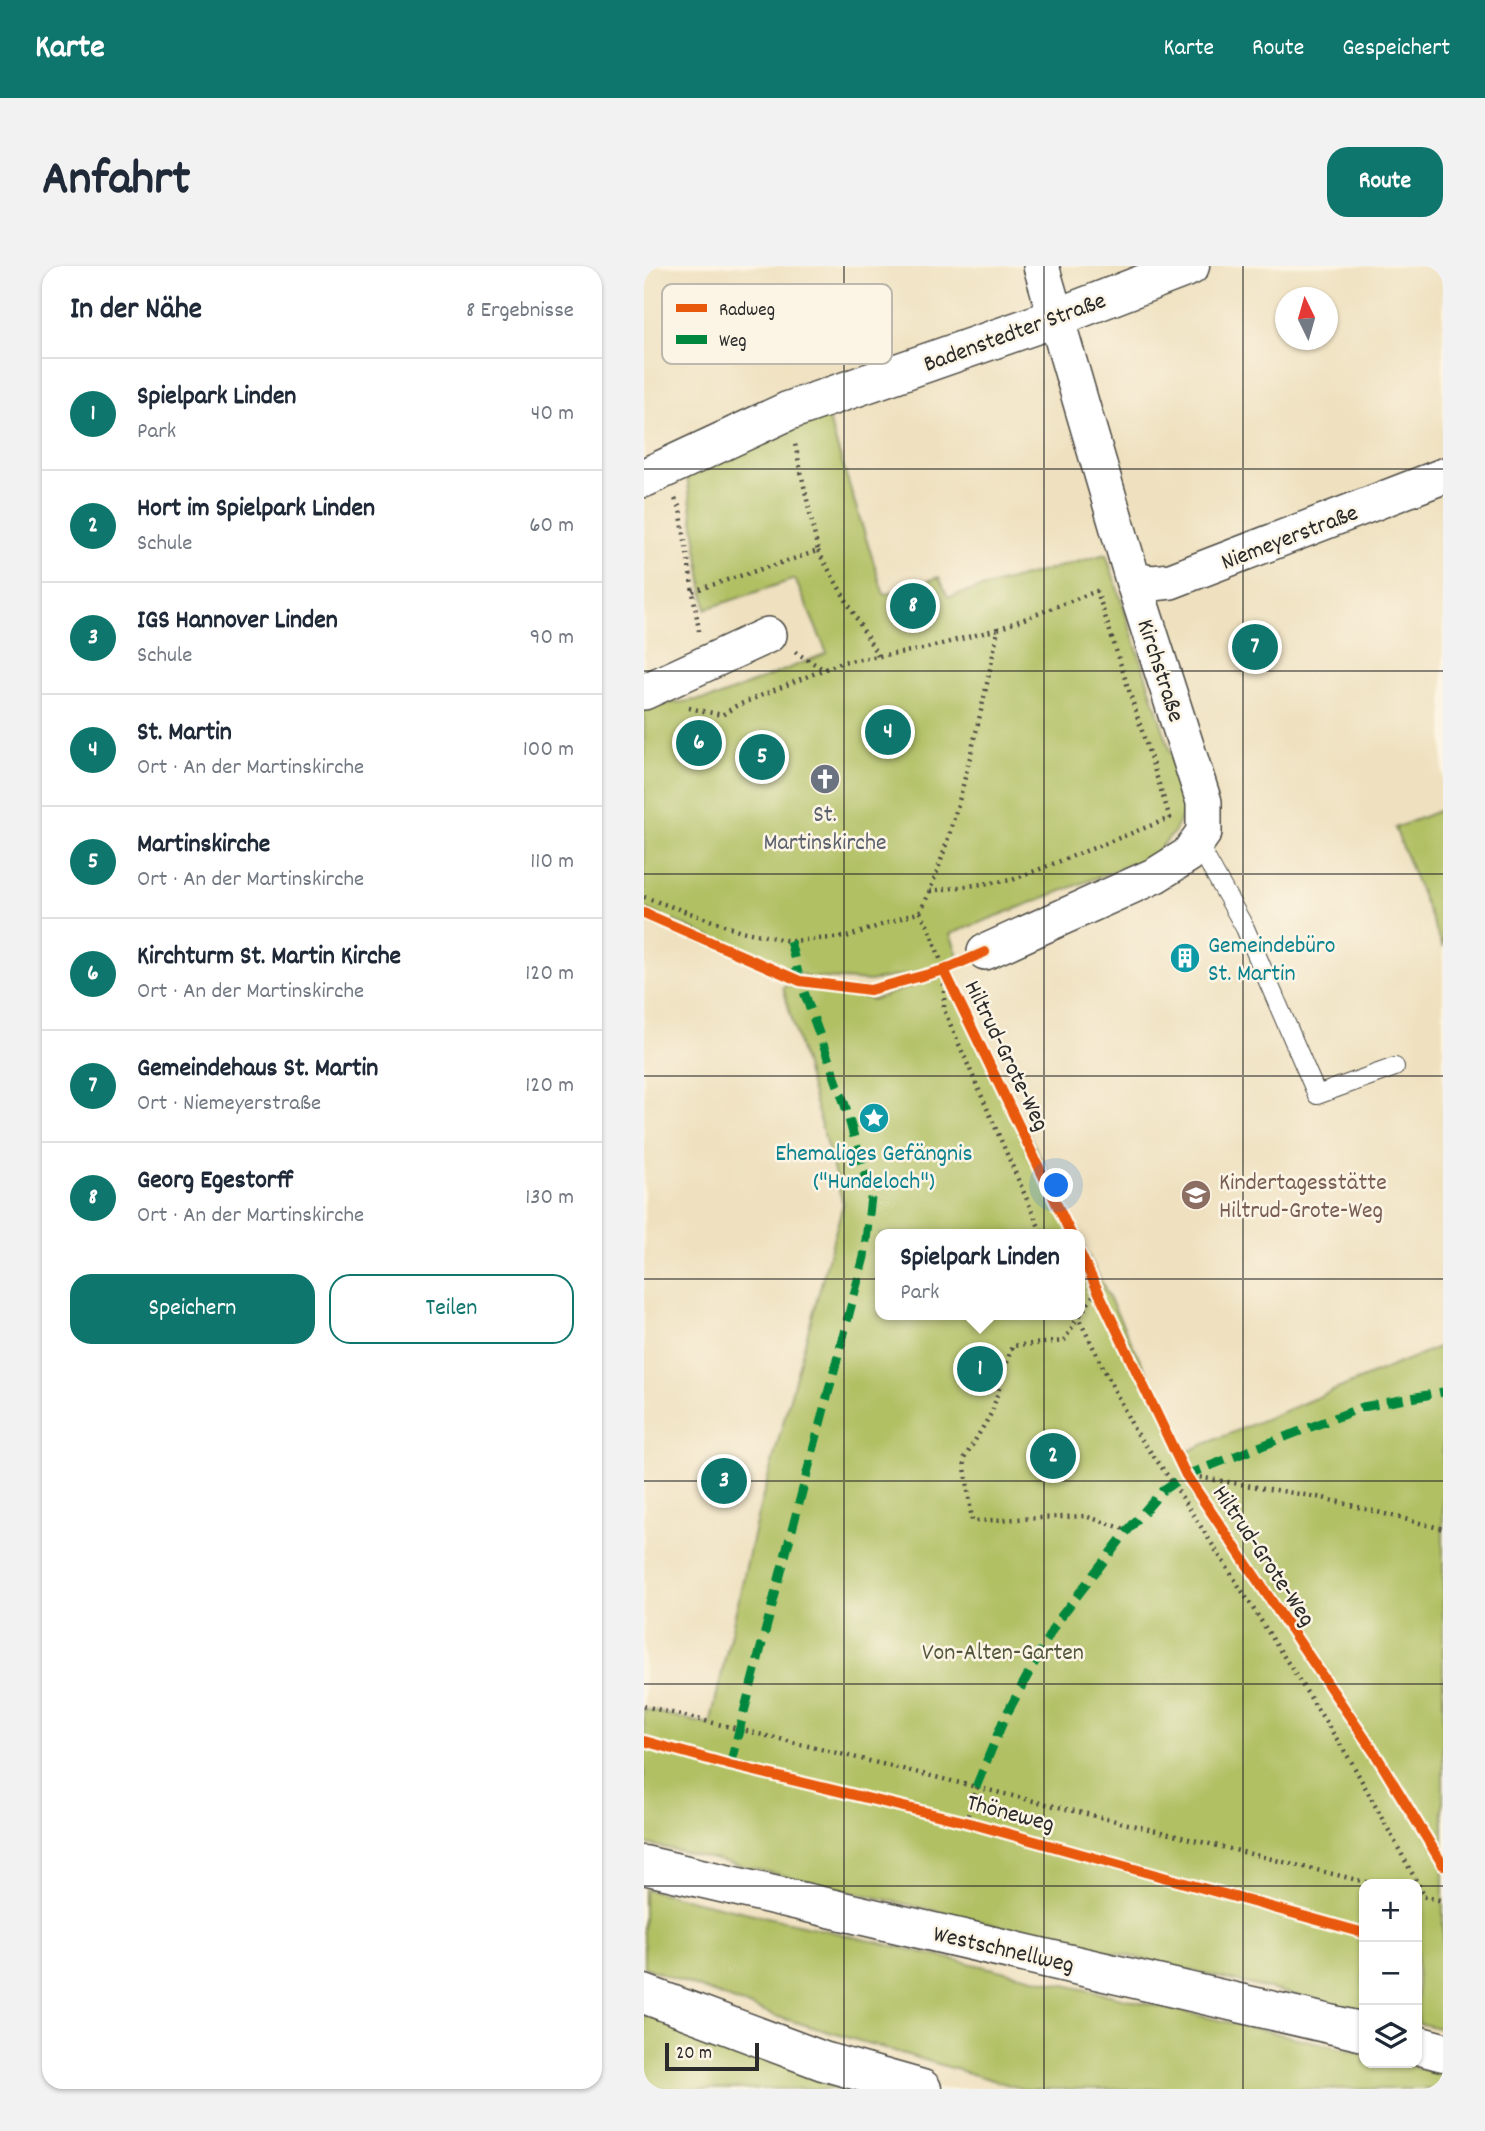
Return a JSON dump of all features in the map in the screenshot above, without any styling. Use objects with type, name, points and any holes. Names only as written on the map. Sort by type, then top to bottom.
[{"type":"main road","name":"Badenstedter Straße","points":[[652,474],[788,411],[1058,317],[1190,266]]},
{"type":"main road","name":"Westschnellweg","points":[[644,1865],[1359,2031]]},
{"type":"main road","points":[[644,1994],[824,2061],[922,2089]]},
{"type":"main road","points":[[1422,2046],[1443,2052]]},
{"type":"street","name":"Kirchstraße","points":[[1041,266],[1133,580],[1204,802],[1204,832],[1197,842]]},
{"type":"street","name":"Niemeyerstraße","points":[[1133,580],[1153,583],[1180,578],[1443,475]]},
{"type":"street","points":[[644,692],[768,635]]},
{"type":"street","points":[[985,951],[1156,875],[1188,855],[1197,842]]},
{"type":"lane","points":[[1197,842],[1245,928],[1317,1095],[1395,1067]]},
{"type":"path","points":[[788,411],[818,551],[878,656]]},
{"type":"path","points":[[652,474],[680,508],[704,663]]},
{"type":"path","points":[[693,591],[818,551]]},
{"type":"path","points":[[687,707],[722,715],[736,706],[842,662],[923,649],[998,629],[1133,580]]},
{"type":"path","points":[[930,891],[1012,880],[1170,818],[1097,591]]},
{"type":"path","points":[[644,897],[741,931],[790,941],[846,937],[920,912],[949,835],[982,716],[998,629]]},
{"type":"path","points":[[920,912],[930,930],[944,970],[944,1010],[1040,1229]]},
{"type":"path","points":[[932,973],[985,951]]},
{"type":"path","points":[[1092,1278],[1103,1302]]},
{"type":"path","points":[[1085,1307],[1097,1290]]},
{"type":"path","points":[[1076,1320],[1064,1341],[1012,1346],[992,1412],[964,1459],[972,1521],[1085,1516],[1128,1530]]},
{"type":"path","points":[[1081,1320],[1134,1429],[1180,1495],[1352,1763],[1425,1897]]},
{"type":"path","points":[[1186,1475],[1323,1498],[1443,1529]]},
{"type":"path","points":[[644,1706],[1359,1880]]},
{"type":"path","points":[[966,1822],[976,1787]]},
{"type":"path","points":[[1422,1896],[1443,1901]]},
{"type":"green space","points":[[824,405],[884,595],[939,577],[948,597],[1106,554],[1188,805],[1175,831],[1153,856],[950,934],[959,958],[925,971],[870,981],[809,977],[753,956],[644,908],[644,707],[718,697],[827,653],[795,579],[706,609],[685,463]]},
{"type":"green space","points":[[1443,809],[1443,948],[1395,828]]},
{"type":"green space","name":"Von-Alten-Garten","points":[[949,974],[1076,1229],[875,1229],[875,1320],[1085,1320],[1085,1249],[1186,1452],[1443,1345],[1443,2029],[1422,2024],[1422,1879],[1359,1879],[1359,2010],[644,1843],[644,1709],[710,1725],[757,1518],[843,1204],[783,987],[800,981],[872,1000]]},
{"type":"green space","points":[[644,1889],[1341,2048],[1359,2053],[1359,2068],[1418,2068],[1443,2074],[1443,2089],[1023,2089],[775,2016],[644,1967]]},
{"type":"green space","points":[[644,2014],[858,2089],[644,2088]]},
{"type":"marked path","points":[[730,1765],[864,1257],[871,1197],[845,1105],[800,981],[790,941]]},
{"type":"marked path","points":[[976,1787],[1004,1719],[1056,1623],[1128,1530],[1163,1490],[1186,1475],[1363,1407],[1443,1392]]},
{"type":"cycle path","points":[[644,913],[800,981],[870,990],[944,970],[985,952]]},
{"type":"cycle path","name":"Hiltrud-Grote-Weg","points":[[944,970],[1069,1229]]},
{"type":"cycle path","name":"Hiltrud-Grote-Weg","points":[[1085,1263],[1186,1475],[1376,1755],[1443,1865]]},
{"type":"cycle path","name":"Thöneweg","points":[[644,1741],[730,1765],[966,1822],[1359,1932]]},
{"type":"place","name":"Georg Egestorff","points":[[913,606]]},
{"type":"place","name":"Gemeindehaus St. Martin","points":[[1255,647]]},
{"type":"place","name":"St. Martin","points":[[888,732]]},
{"type":"place","name":"Kirchturm St. Martin Kirche","points":[[699,743]]},
{"type":"place","name":"Martinskirche","points":[[762,757]]},
{"type":"place","name":"St. Martinskirche","points":[[825,779]]},
{"type":"place","name":"Gemeindebüro St. Martin","points":[[1185,958]]},
{"type":"place","name":"Ehemaliges Gefängnis (\"Hundeloch\")","points":[[874,1118]]},
{"type":"place","name":"Kindertagesstätte Hiltrud-Grote-Weg","points":[[1196,1195]]},
{"type":"place","name":"Spielpark Linden","points":[[980,1369]]},
{"type":"place","name":"Hort im Spielpark Linden","points":[[1053,1456]]},
{"type":"place","name":"IGS Hannover Linden","points":[[724,1481]]}]
